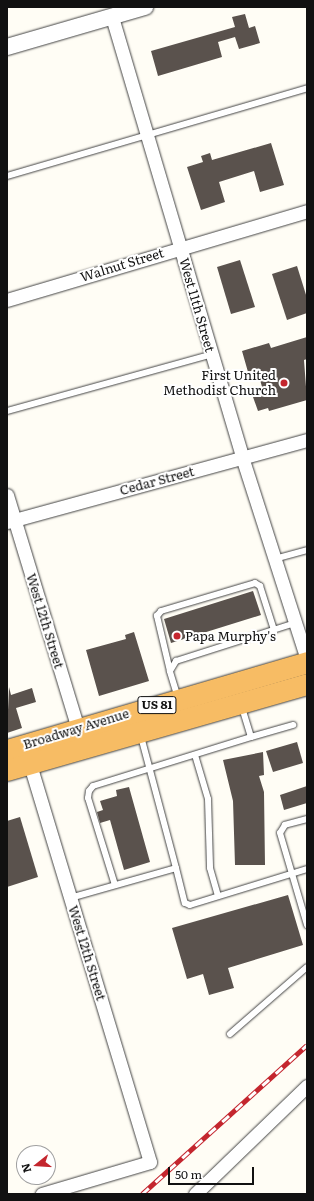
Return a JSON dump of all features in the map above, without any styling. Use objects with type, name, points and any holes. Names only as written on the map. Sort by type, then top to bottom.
[{"type":"highway","name":"Broadway Avenue","points":[[7,770],[20,752],[81,737],[237,692],[307,674]]},
{"type":"street","points":[[7,47],[145,7]]},
{"type":"street","name":"West 11th Street","points":[[112,17],[242,457],[295,623],[307,674]]},
{"type":"street","name":"Walnut Street","points":[[7,300],[180,247],[307,211]]},
{"type":"street","name":"Cedar Street","points":[[11,521],[307,440]]},
{"type":"street","name":"West 12th Street","points":[[7,495],[11,521],[81,737]]},
{"type":"street","name":"West 12th Street","points":[[20,752],[70,898],[150,1162],[42,1194]]},
{"type":"street","points":[[195,1194],[307,1086]]},
{"type":"lane","points":[[7,176],[307,88]]},
{"type":"lane","points":[[7,411],[212,354]]},
{"type":"lane","points":[[274,559],[307,550]]},
{"type":"lane","points":[[181,708],[170,671],[157,616],[161,611],[254,583],[260,586],[274,630]]},
{"type":"lane","points":[[170,671],[176,661],[295,623]]},
{"type":"lane","points":[[237,692],[251,737]]},
{"type":"lane","points":[[137,721],[185,903],[190,905],[307,869]]},
{"type":"lane","points":[[115,885],[88,798],[89,791],[94,786],[293,725]]},
{"type":"lane","points":[[195,755],[208,799],[210,868],[218,896]]},
{"type":"lane","points":[[307,819],[285,824],[280,833],[307,925]]},
{"type":"lane","points":[[70,898],[176,868]]},
{"type":"lane","points":[[230,1034],[307,967]]},
{"type":"building","points":[[245,14],[249,28],[255,26],[260,43],[239,49],[235,37],[218,42],[222,57],[158,76],[151,51],[235,27],[232,17]]},
{"type":"building","points":[[271,143],[284,185],[260,192],[254,171],[219,182],[225,202],[201,210],[187,167],[203,162],[201,156],[210,153],[212,160]]},
{"type":"building","points":[[240,260],[255,307],[231,314],[217,267]]},
{"type":"building","points":[[297,266],[307,298],[307,313],[287,320],[272,274]]},
{"type":"building","name":"First United Methodist Church","points":[[307,337],[307,359],[304,360],[307,400],[269,411],[268,408],[258,411],[253,397],[264,394],[257,369],[248,372],[242,351],[269,343],[271,348]]},
{"type":"building","points":[[253,591],[261,615],[171,643],[164,619]]},
{"type":"building","points":[[134,632],[149,681],[99,696],[86,650],[126,639],[125,635]]},
{"type":"building","points":[[9,687],[11,695],[32,688],[36,702],[16,708],[22,728],[7,733]]},
{"type":"building","points":[[297,742],[303,763],[273,772],[266,751]]},
{"type":"building","points":[[263,752],[264,775],[259,776],[264,792],[265,865],[235,865],[233,801],[223,760]]},
{"type":"building","points":[[307,786],[307,803],[284,810],[280,795]]},
{"type":"building","points":[[129,787],[150,862],[124,870],[110,820],[100,823],[97,812],[103,810],[100,801],[117,796],[116,790]]},
{"type":"building","points":[[20,817],[38,877],[7,887],[7,821]]},
{"type":"building","points":[[288,895],[303,945],[228,968],[234,988],[209,995],[203,974],[187,979],[172,928]]},
{"type":"railway","points":[[142,1194],[307,1045]]},
{"type":"place","name":"First United Methodist Church","points":[[284,383]]},
{"type":"place","name":"Papa Murphy's","points":[[177,636]]}]
